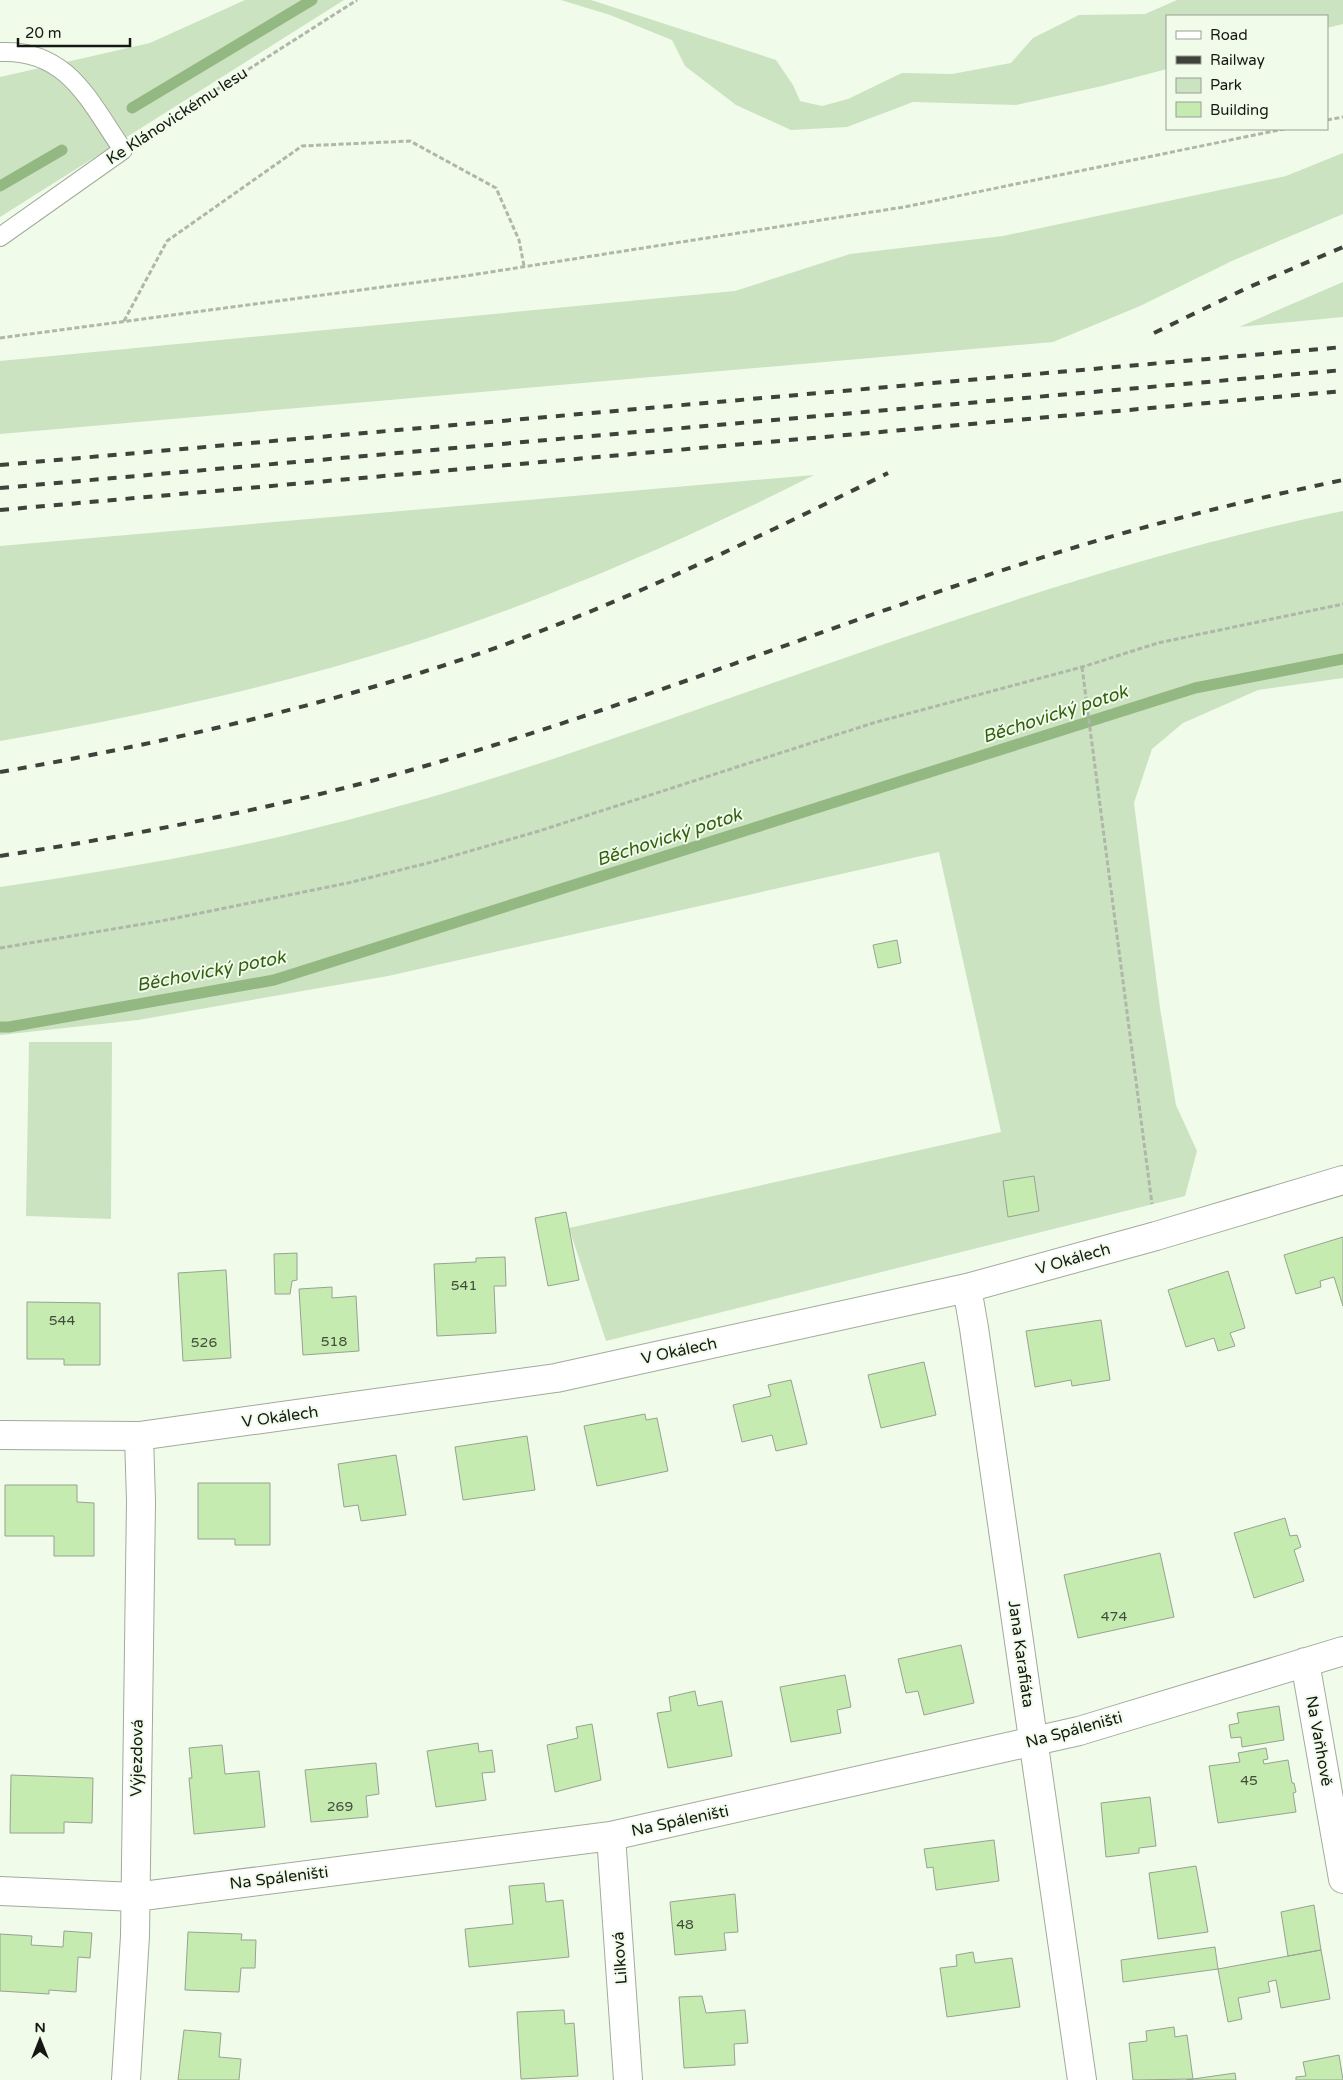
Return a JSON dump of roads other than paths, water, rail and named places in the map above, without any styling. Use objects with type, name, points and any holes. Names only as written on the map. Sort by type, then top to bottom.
[{"type":"street","name":"V Okálech","points":[[0,1435],[138,1436],[556,1378],[967,1288],[1156,1236],[1343,1180]]},
{"type":"street","name":"Jana Karafiáta","points":[[967,1288],[1082,2080]]},
{"type":"street","name":"Výjezdová","points":[[126,2080],[135,1896],[141,1501],[138,1436]]},
{"type":"street","name":"Na Spáleništi","points":[[0,1891],[135,1896],[611,1836],[1079,1731],[1343,1651]]},
{"type":"street","name":"Na Vaňhově","points":[[1305,1662],[1343,1879]]},
{"type":"street","name":"Lilková","points":[[611,1836],[628,2080]]},
{"type":"lane","name":"Ke Klánovickému lesu","points":[[0,52],[14,51],[46,58],[71,76],[123,150],[0,237]]},
{"type":"waterway","points":[[132,108],[312,0]]},
{"type":"waterway","points":[[0,186],[62,150]]},
{"type":"waterway","name":"Běchovický potok","points":[[0,1027],[9,1027],[274,980],[1195,688],[1343,659]]},
{"type":"railway","points":[[1154,333],[1247,288],[1343,247]]},
{"type":"railway","points":[[0,465],[1343,347]]},
{"type":"railway","points":[[0,488],[1343,370]]},
{"type":"railway","points":[[0,510],[1343,391]]},
{"type":"railway","points":[[0,772],[160,741],[266,716],[371,688],[483,652],[602,607],[660,582],[888,473]]},
{"type":"railway","points":[[0,856],[228,815],[396,774],[525,735],[670,687],[958,585],[1069,549],[1186,516],[1343,480]]}]
